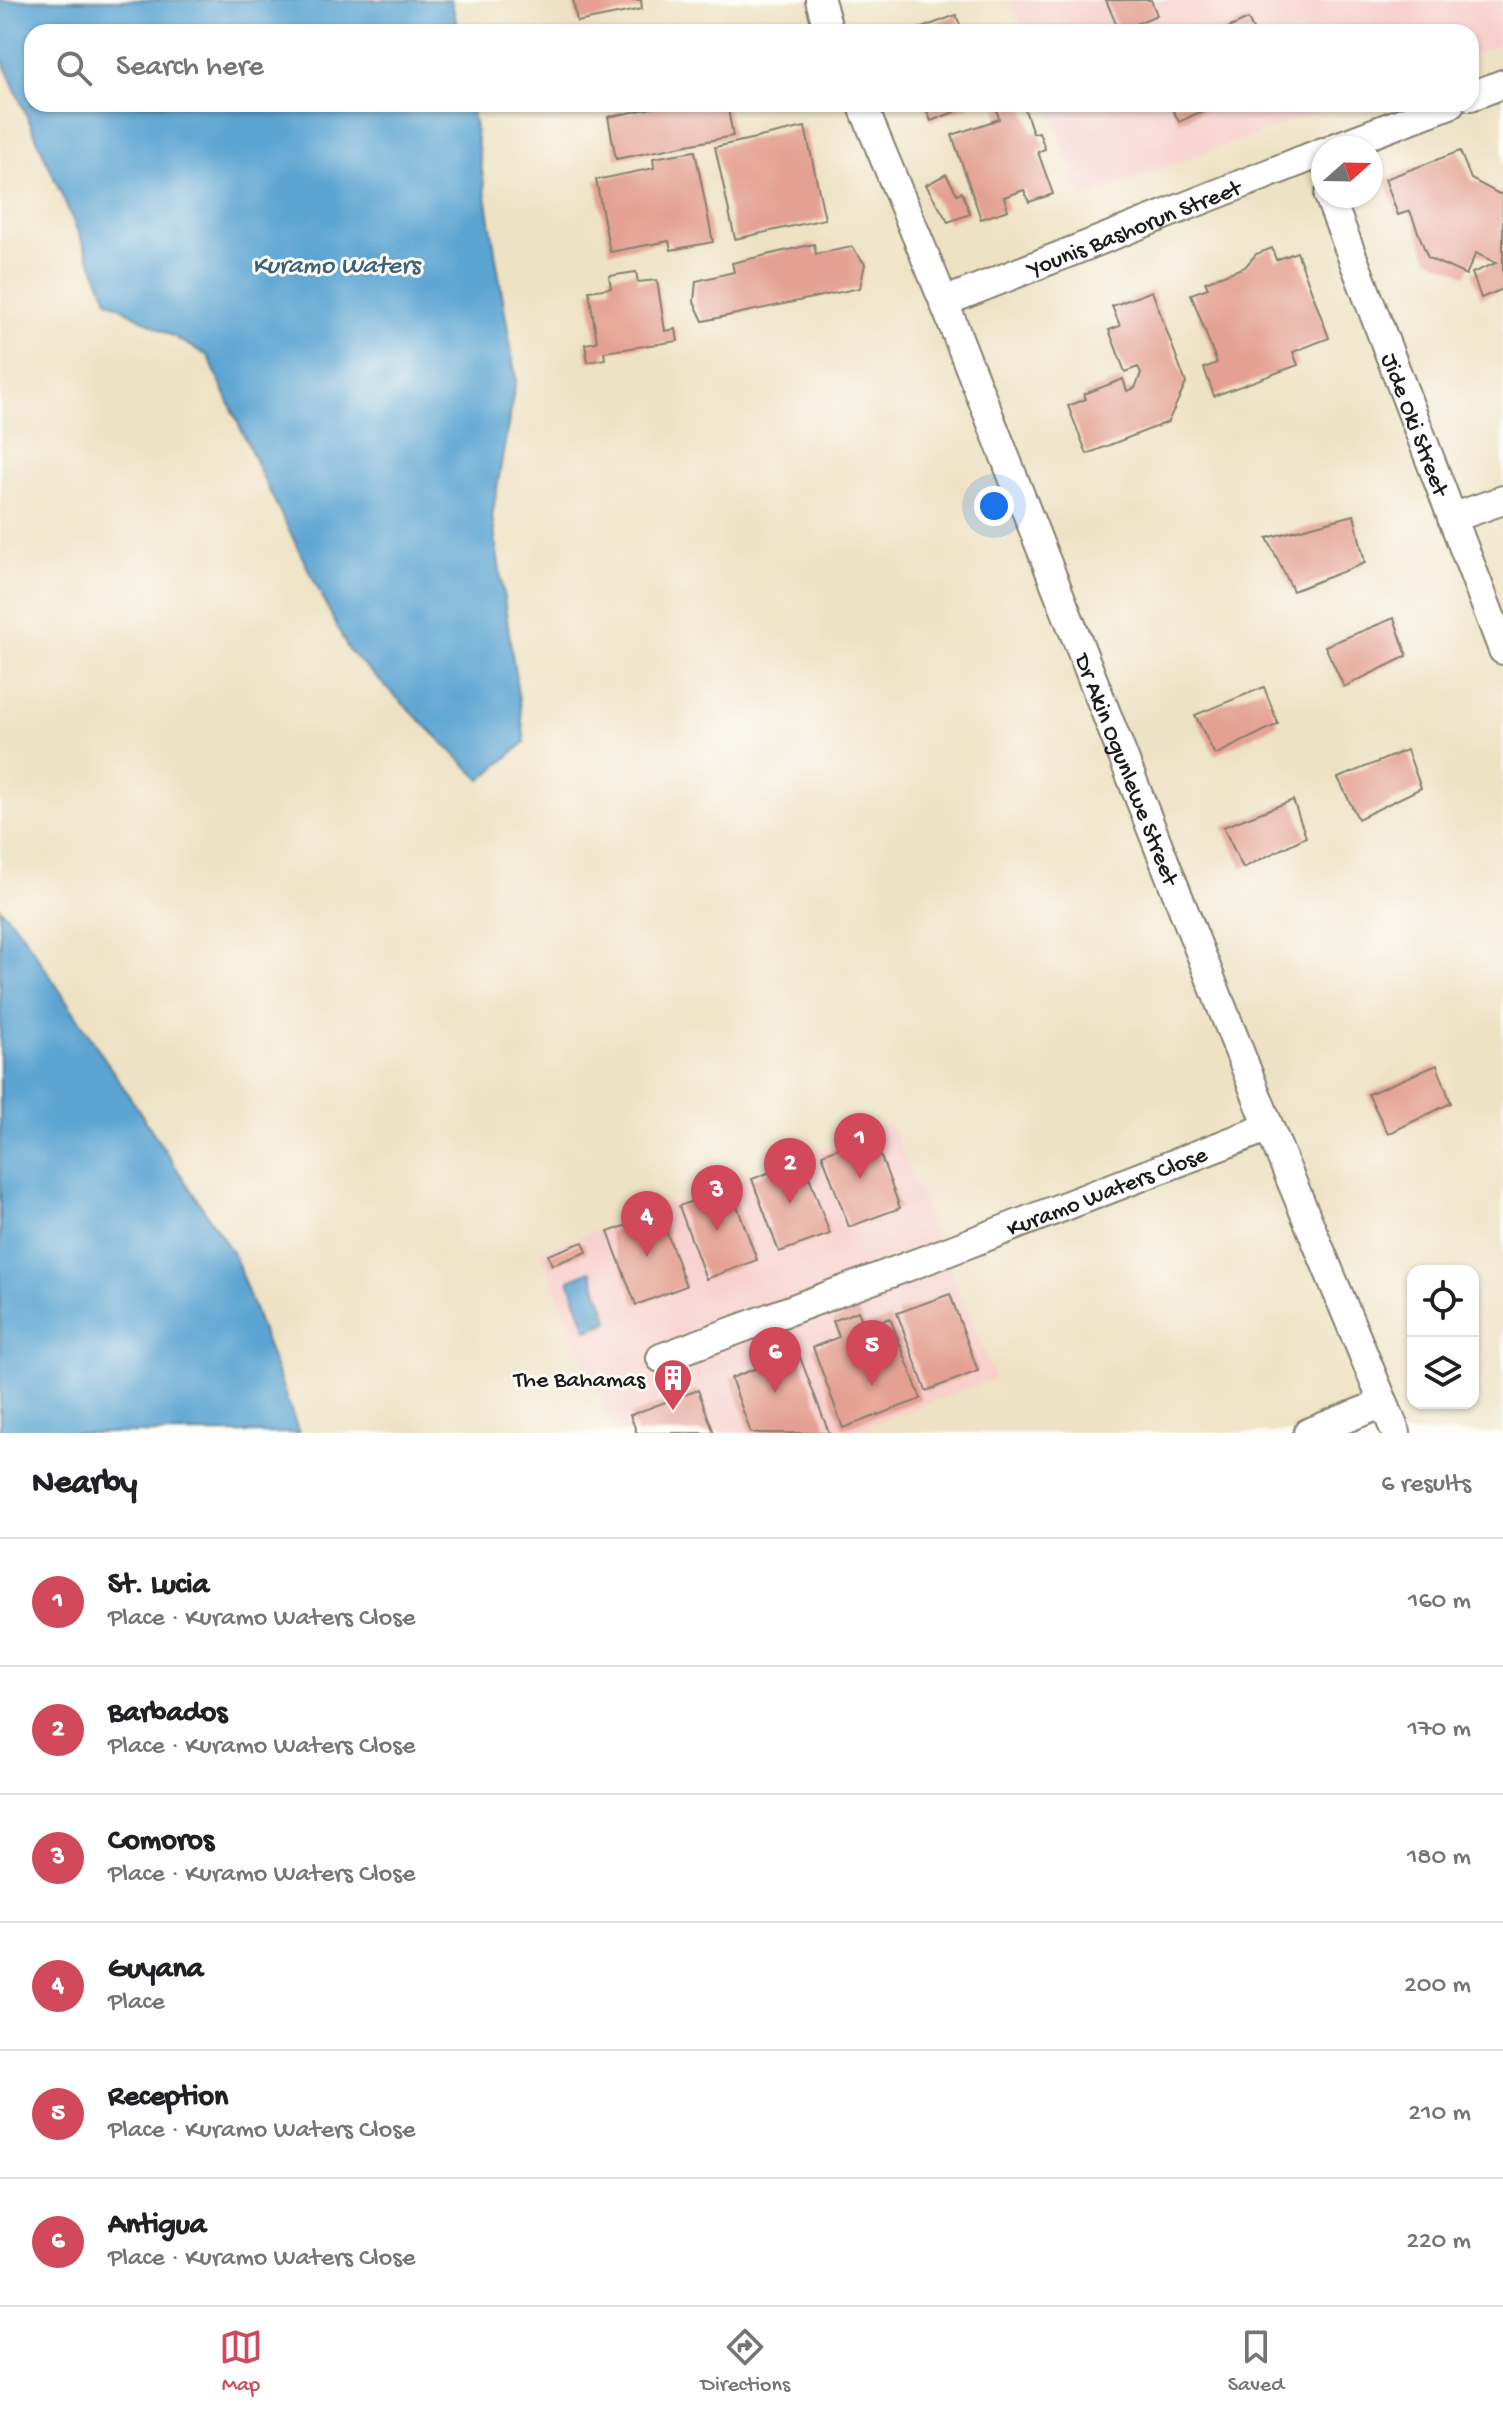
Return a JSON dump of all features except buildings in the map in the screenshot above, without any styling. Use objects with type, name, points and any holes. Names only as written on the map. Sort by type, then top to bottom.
[{"type":"street","points":[[820,0],[827,24]]},
{"type":"street","points":[[1479,93],[1503,84]]},
{"type":"street","name":"Dr Akin Ogunlewe Street","points":[[865,112],[944,302],[1269,1127],[1396,1433]]},
{"type":"street","name":"Younis Bashorun Street","points":[[1376,136],[1432,112]]},
{"type":"street","name":"Younis Bashorun Street","points":[[944,302],[1311,164]]},
{"type":"street","name":"Jide Oki Street","points":[[1334,208],[1503,650]]},
{"type":"street","points":[[1452,518],[1503,500]]},
{"type":"street","name":"Kuramo Waters Close","points":[[661,1358],[1269,1127]]},
{"type":"street","points":[[1308,1433],[1384,1403]]},
{"type":"shaded area","points":[[1011,0],[1503,0],[1503,43],[1479,52],[1479,24],[1020,24]]},
{"type":"shaded area","points":[[1051,112],[1316,112],[1082,198]]},
{"type":"shaded area","points":[[890,1123],[995,1378],[848,1433],[615,1433],[540,1251]]},
{"type":"water","name":"Kuramo Waters","points":[[0,0],[451,0],[457,24],[24,24],[24,109],[0,55]]},
{"type":"water","name":"Kuramo Waters","points":[[25,112],[472,112],[516,379],[492,517],[525,742],[481,780],[349,651],[265,482],[208,356],[108,300]]},
{"type":"water","points":[[0,908],[20,930],[235,1257],[299,1433],[0,1433]]},
{"type":"water","points":[[591,1271],[609,1322],[587,1330],[569,1280]]},
{"type":"place","name":"St. Lucia","points":[[860,1179]]},
{"type":"place","name":"Barbados","points":[[790,1204]]},
{"type":"place","name":"Comoros","points":[[717,1231]]},
{"type":"place","name":"Guyana","points":[[647,1257]]},
{"type":"place","name":"Reception","points":[[872,1386]]},
{"type":"place","name":"Antigua","points":[[775,1393]]},
{"type":"place","name":"The Bahamas","points":[[673,1412]]}]
